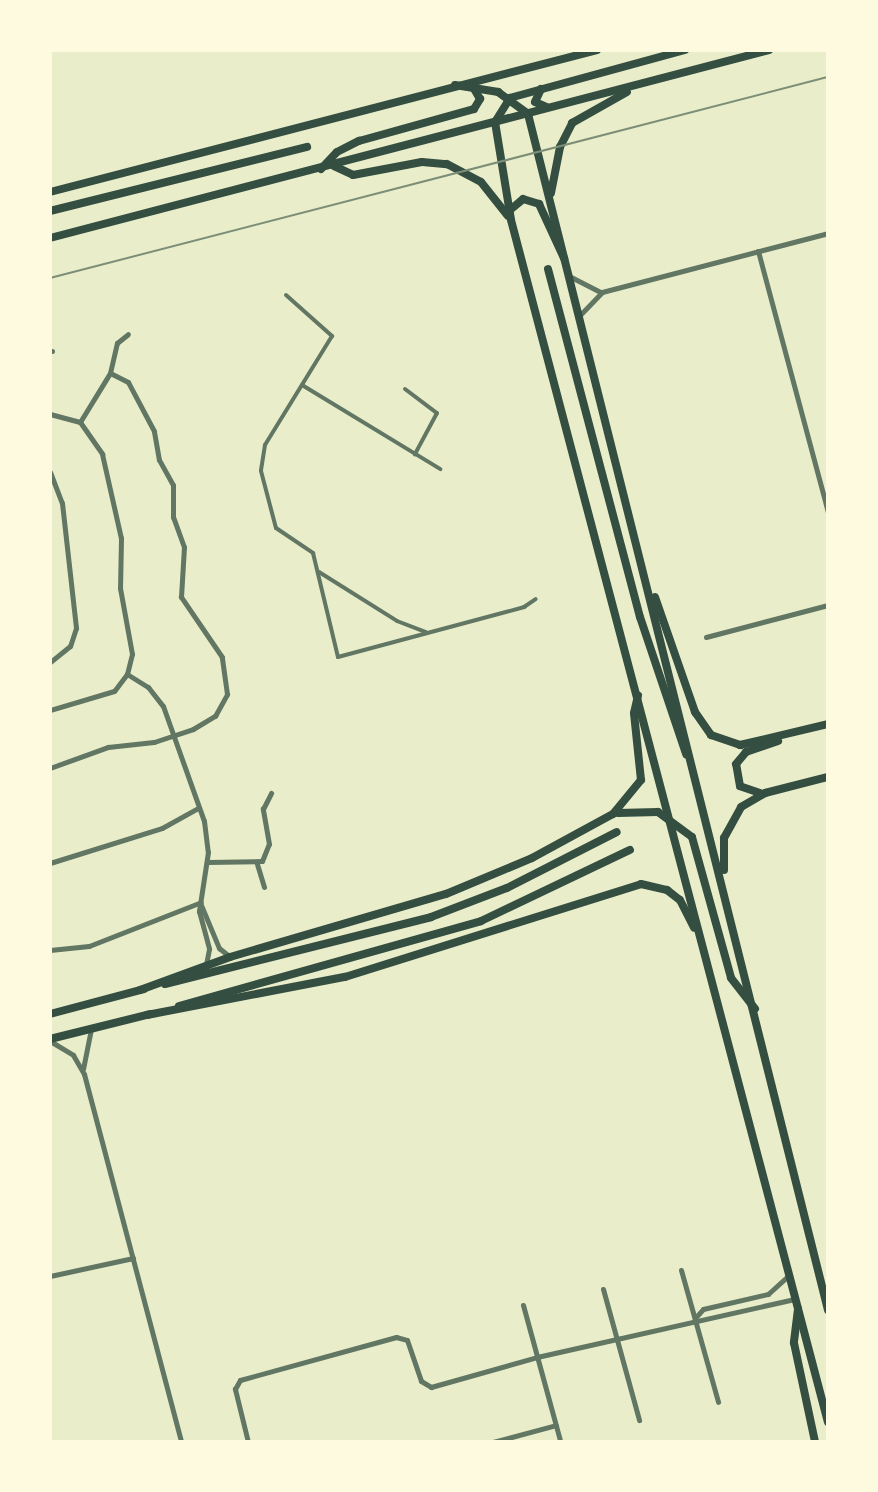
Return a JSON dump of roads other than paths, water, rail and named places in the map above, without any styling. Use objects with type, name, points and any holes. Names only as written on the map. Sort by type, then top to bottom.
[{"type":"main road","points":[[50,192],[597,50]]},
{"type":"main road","points":[[685,50],[510,98],[495,122],[510,215],[672,819],[828,1422]]},
{"type":"main road","points":[[50,238],[321,170],[769,50]]},
{"type":"main road","points":[[551,193],[560,147],[572,123],[645,83]]},
{"type":"main road","points":[[455,85],[471,85],[510,98],[528,114],[551,193],[578,318],[648,584],[828,1310]]},
{"type":"main road","points":[[321,170],[348,146],[474,109],[480,99],[471,85]]},
{"type":"main road","points":[[549,86],[534,100],[541,107],[554,108]]},
{"type":"main road","points":[[50,211],[307,147]]},
{"type":"main road","points":[[334,166],[353,175],[422,162],[447,164],[481,182],[510,215]]},
{"type":"main road","points":[[510,215],[523,199],[539,204],[565,259]]},
{"type":"main road","points":[[548,269],[640,617],[675,731],[691,761]]},
{"type":"main road","points":[[648,584],[702,725],[725,743],[740,745],[828,724]]},
{"type":"main road","points":[[613,814],[641,780],[634,713],[639,694]]},
{"type":"main road","points":[[765,793],[740,786],[736,764],[746,752],[788,734]]},
{"type":"main road","points":[[725,891],[728,826],[741,807],[765,793],[828,777]]},
{"type":"main road","points":[[140,990],[230,957],[446,894],[532,858],[613,814],[644,809],[672,819],[692,837],[731,978],[755,1010]]},
{"type":"main road","points":[[50,1014],[431,917],[507,888],[617,832]]},
{"type":"main road","points":[[50,1040],[469,925],[630,850]]},
{"type":"main road","points":[[147,1015],[345,977],[641,884],[655,885],[680,900],[702,944]]},
{"type":"main road","points":[[797,1304],[794,1343],[815,1442]]},
{"type":"street","points":[[568,274],[580,285],[602,292],[828,233]]},
{"type":"street","points":[[758,251],[828,513]]},
{"type":"street","points":[[578,318],[602,292]]},
{"type":"street","points":[[286,295],[332,333],[265,445],[261,471],[273,523],[311,551],[338,657],[524,607],[536,599]]},
{"type":"street","points":[[80,422],[110,373],[117,343],[128,334]]},
{"type":"street","points":[[50,768],[108,747],[176,735],[215,716],[229,681],[216,647],[181,597],[184,547],[173,517],[173,485],[159,460],[154,431],[128,382],[110,373]]},
{"type":"street","points":[[302,385],[440,469]]},
{"type":"street","points":[[405,389],[437,413],[415,454]]},
{"type":"street","points":[[50,414],[80,422],[99,445],[119,525],[120,588],[132,644],[127,674],[105,696],[50,710]]},
{"type":"street","points":[[50,472],[62,503],[76,628],[70,646],[50,662]]},
{"type":"street","points":[[317,571],[397,621],[429,633]]},
{"type":"street","points":[[706,637],[828,605]]},
{"type":"street","points":[[127,674],[156,695],[176,735],[206,831],[207,862],[201,903],[209,949],[206,966]]},
{"type":"street","points":[[257,864],[268,851],[263,809],[271,793]]},
{"type":"street","points":[[50,863],[162,828],[198,808]]},
{"type":"street","points":[[207,862],[257,864]]},
{"type":"street","points":[[257,864],[264,887]]},
{"type":"street","points":[[201,903],[219,948],[230,957]]},
{"type":"street","points":[[50,950],[89,946],[201,903]]},
{"type":"street","points":[[84,1074],[91,1029]]},
{"type":"street","points":[[50,1040],[73,1055],[84,1074],[181,1442]]},
{"type":"street","points":[[50,1276],[133,1258]]},
{"type":"street","points":[[681,1270],[718,1402]]},
{"type":"street","points":[[695,1319],[703,1309],[755,1299],[789,1275]]},
{"type":"street","points":[[603,1289],[639,1420]]},
{"type":"street","points":[[755,1299],[758,1308]]},
{"type":"street","points":[[248,1442],[235,1389],[244,1379],[400,1336],[409,1344],[421,1381],[431,1387],[537,1357],[695,1319],[705,1322],[758,1308],[797,1304]]},
{"type":"street","points":[[523,1305],[560,1440]]},
{"type":"street","points":[[493,1442],[556,1425]]},
{"type":"tram line","points":[[50,278],[828,77]]}]
